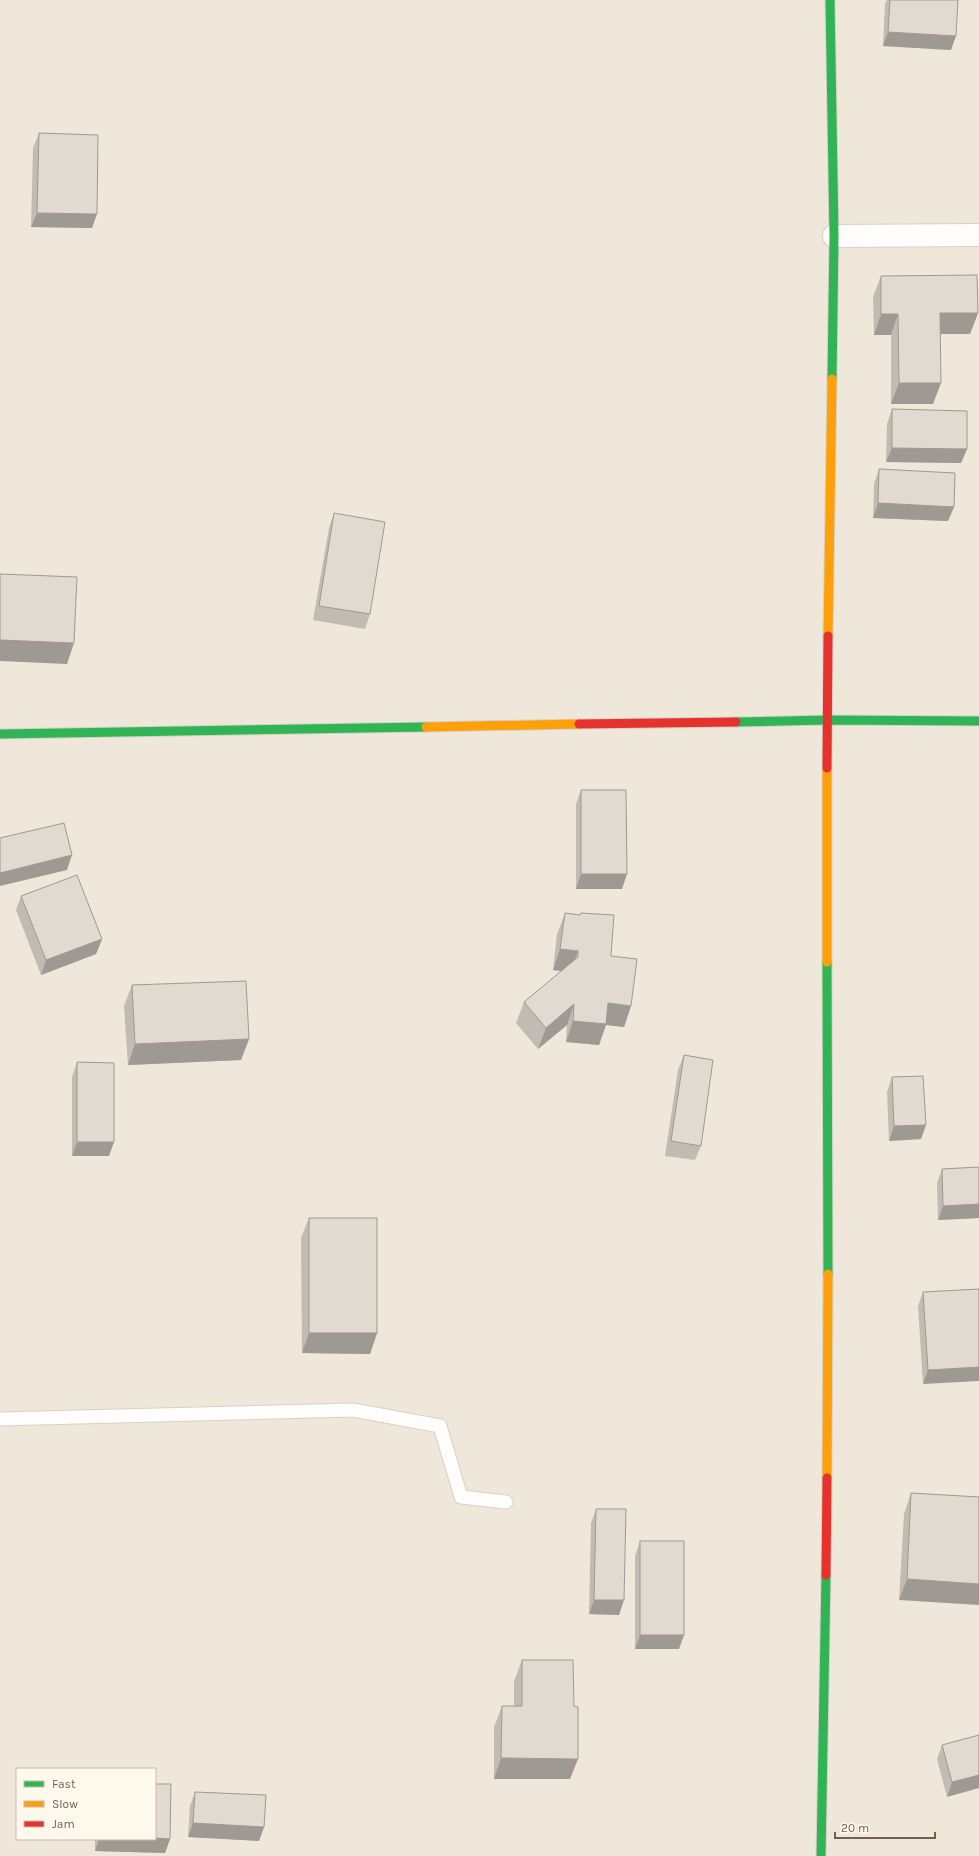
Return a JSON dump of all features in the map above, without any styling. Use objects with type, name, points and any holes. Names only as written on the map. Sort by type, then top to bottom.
[{"type":"street","points":[[820,1856],[828,1430],[827,720],[834,236],[830,0]]},
{"type":"street","points":[[834,236],[979,235]]},
{"type":"street","points":[[0,734],[827,720],[979,721]]},
{"type":"lane","points":[[0,1419],[353,1410],[440,1426],[461,1497],[506,1502]]},
{"type":"shaded area","points":[[0,0],[979,0],[979,1856],[0,1856]]},
{"type":"building","points":[[890,0],[958,0],[956,36],[888,32]]},
{"type":"building","points":[[39,133],[98,135],[97,214],[37,213]]},
{"type":"building","points":[[977,275],[978,313],[940,313],[941,383],[899,383],[898,314],[881,314],[881,276]]},
{"type":"building","points":[[892,409],[967,411],[967,449],[892,448]]},
{"type":"building","points":[[879,469],[955,473],[954,507],[878,503]]},
{"type":"building","points":[[334,513],[385,522],[370,614],[319,606]]},
{"type":"building","points":[[0,574],[77,577],[74,643],[0,640]]},
{"type":"building","points":[[581,790],[626,790],[627,874],[581,874]]},
{"type":"building","points":[[64,823],[72,855],[0,873],[0,838]]},
{"type":"building","points":[[77,875],[102,939],[46,960],[21,896]]},
{"type":"building","points":[[565,913],[580,915],[581,913],[614,915],[611,956],[637,959],[631,1006],[608,1003],[606,1024],[573,1021],[574,1004],[546,1028],[524,1002],[578,957],[578,951],[560,949]]},
{"type":"building","points":[[246,981],[249,1039],[135,1044],[132,985]]},
{"type":"building","points":[[684,1055],[713,1060],[701,1146],[671,1141]]},
{"type":"building","points":[[77,1062],[114,1063],[114,1142],[77,1142]]},
{"type":"building","points":[[923,1076],[926,1125],[894,1126],[892,1077]]},
{"type":"building","points":[[979,1167],[979,1204],[943,1206],[942,1169]]},
{"type":"building","points":[[309,1218],[377,1218],[377,1333],[309,1333]]},
{"type":"building","points":[[979,1289],[979,1367],[928,1370],[923,1292]]},
{"type":"building","points":[[911,1493],[979,1497],[979,1584],[907,1579]]},
{"type":"building","points":[[596,1509],[626,1509],[624,1600],[594,1600]]},
{"type":"building","points":[[640,1541],[684,1541],[684,1635],[640,1635]]},
{"type":"building","points":[[522,1660],[573,1660],[574,1706],[578,1707],[578,1759],[501,1758],[502,1706],[522,1706]]},
{"type":"building","points":[[979,1735],[979,1775],[952,1782],[942,1745]]},
{"type":"building","points":[[156,1784],[171,1784],[170,1839],[156,1838]]},
{"type":"building","points":[[195,1792],[266,1795],[264,1827],[193,1823]]},
{"type":"traffic: fast","points":[[830,0],[834,236],[832,379]]},
{"type":"traffic: fast","points":[[736,722],[827,720],[979,721]]},
{"type":"traffic: fast","points":[[0,734],[426,727]]},
{"type":"traffic: fast","points":[[827,962],[828,1274]]},
{"type":"traffic: fast","points":[[821,1856],[826,1575]]},
{"type":"traffic: slow","points":[[828,636],[832,379]]},
{"type":"traffic: slow","points":[[426,727],[579,724]]},
{"type":"traffic: slow","points":[[827,768],[827,962]]},
{"type":"traffic: slow","points":[[827,1478],[828,1274]]},
{"type":"traffic: jam","points":[[827,768],[828,636]]},
{"type":"traffic: jam","points":[[579,724],[736,722]]},
{"type":"traffic: jam","points":[[826,1575],[827,1478]]}]
